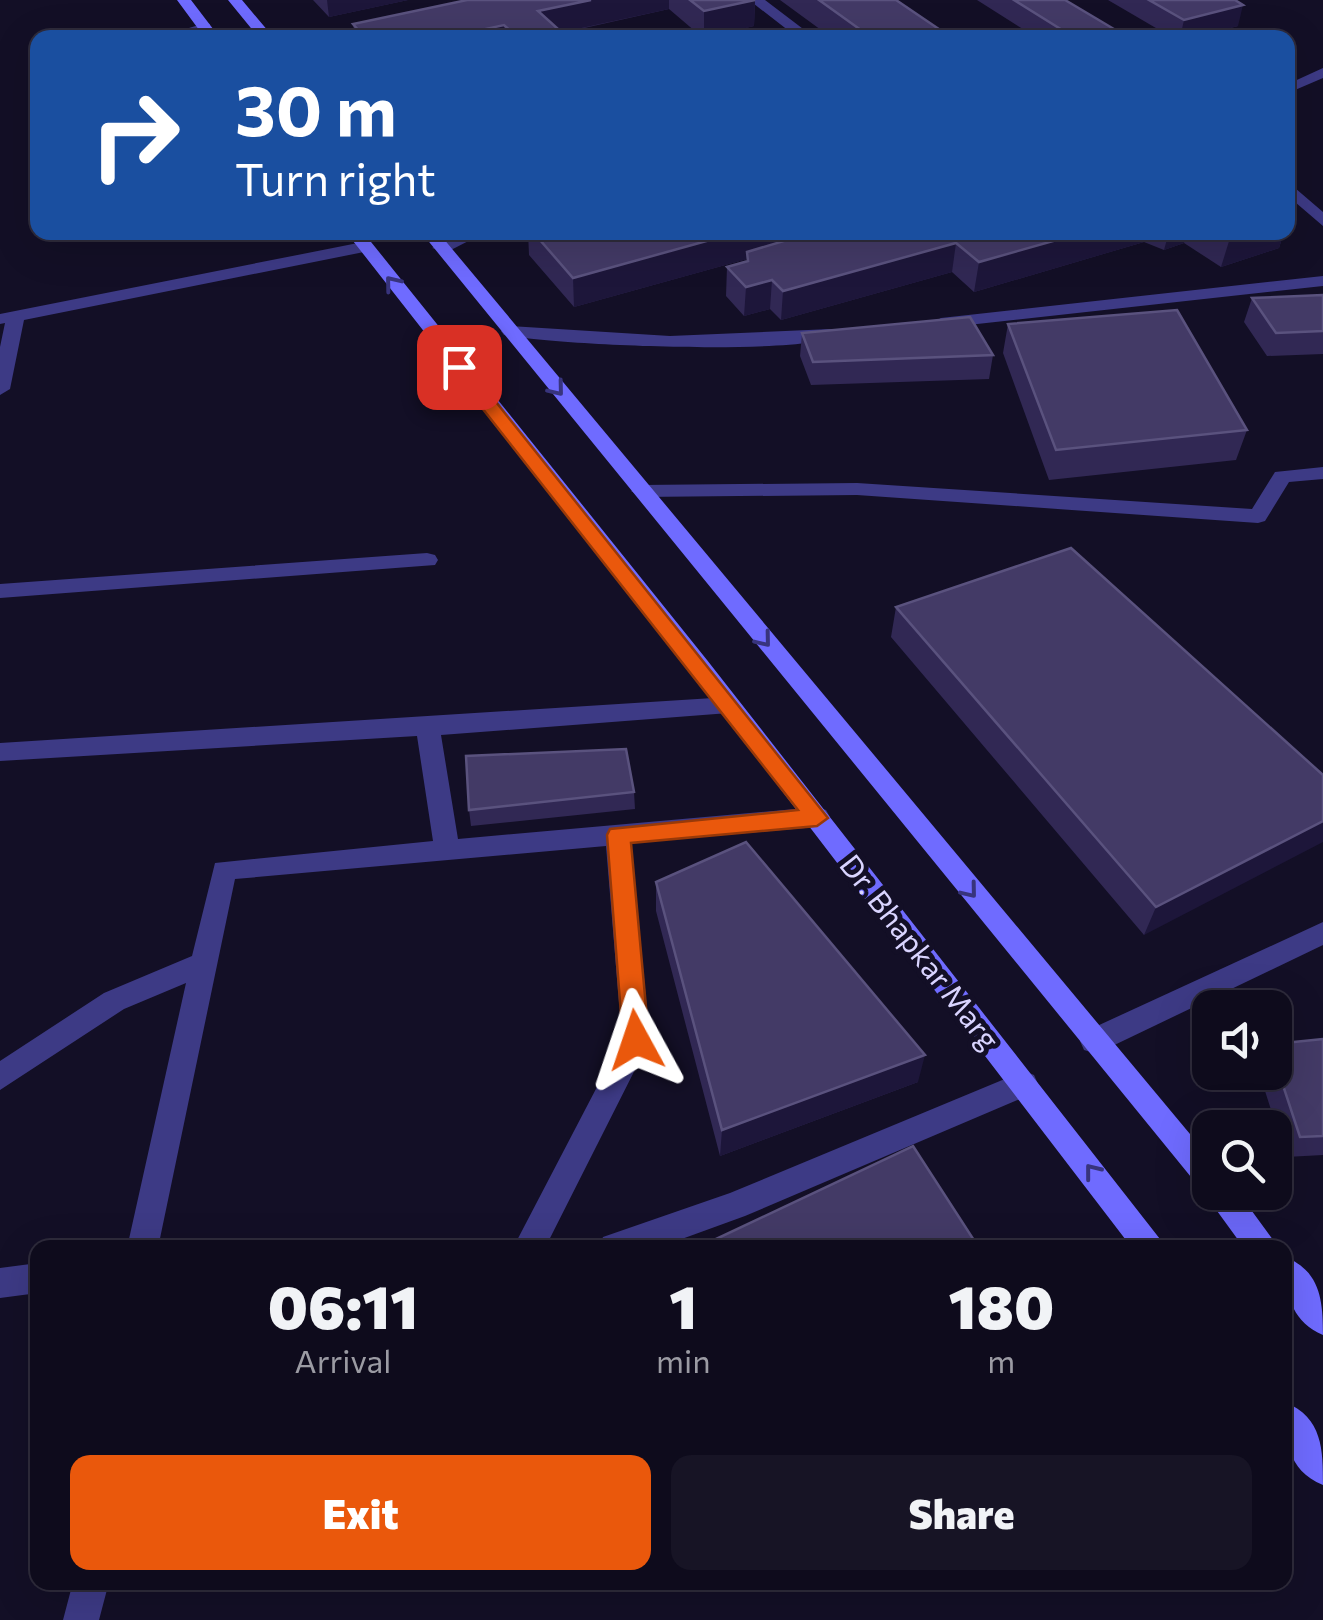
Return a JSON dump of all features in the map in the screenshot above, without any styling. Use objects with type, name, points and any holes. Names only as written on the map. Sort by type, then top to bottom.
[{"type":"main road","points":[[184,0],[207,30]]},
{"type":"main road","points":[[235,0],[259,30]]},
{"type":"main road","name":"Dr. Bhapkar Marg","points":[[358,240],[730,705],[1146,1240]]},
{"type":"main road","points":[[435,240],[1192,1160]]},
{"type":"main road","points":[[1233,1210],[1258,1240]]},
{"type":"main road","points":[[1292,1280],[1323,1318]]},
{"type":"main road","points":[[1292,1428],[1323,1468]]},
{"type":"street","points":[[756,0],[797,30]]},
{"type":"street","points":[[1295,86],[1323,72]]},
{"type":"street","points":[[1295,194],[1323,221]]},
{"type":"street","points":[[0,389],[8,317],[358,240]]},
{"type":"street","points":[[912,326],[1323,281]]},
{"type":"street","points":[[510,331],[637,344],[754,342],[853,332]]},
{"type":"street","points":[[641,491],[857,489],[1258,516],[1282,476],[1323,474]]},
{"type":"street","points":[[0,591],[427,560]]},
{"type":"street","points":[[0,752],[730,705]]},
{"type":"street","points":[[428,727],[447,851]]},
{"type":"street","points":[[144,1240],[224,870],[817,818]]},
{"type":"street","points":[[532,1240],[636,1040],[618,835]]},
{"type":"street","points":[[1094,1041],[1323,933]]},
{"type":"street","points":[[0,1077],[114,1001],[204,963]]},
{"type":"street","points":[[637,1240],[734,1206],[1024,1084]]},
{"type":"street","points":[[0,1283],[30,1279]]},
{"type":"street","points":[[81,1620],[89,1590]]},
{"type":"building","points":[[467,0],[591,0],[538,11],[559,30],[509,30],[504,25],[481,30],[358,30],[353,24]]},
{"type":"building","points":[[690,0],[755,0],[704,11]]},
{"type":"building","points":[[819,0],[896,0],[940,30],[861,30]]},
{"type":"building","points":[[1014,0],[1065,0],[1116,30],[1062,30]]},
{"type":"building","points":[[1149,0],[1235,0],[1243,5],[1184,20]]},
{"type":"building","points":[[540,240],[710,240],[573,278]]},
{"type":"building","points":[[787,240],[1057,240],[979,262],[956,243],[783,291],[772,280],[746,287],[727,267],[748,261],[747,252]]},
{"type":"building","points":[[1323,295],[1323,331],[1276,333],[1252,298]]},
{"type":"building","points":[[1177,310],[1247,430],[1056,450],[1008,324]]},
{"type":"building","points":[[970,317],[993,355],[813,362],[802,333]]},
{"type":"building","points":[[1071,548],[1323,775],[1323,821],[1156,907],[896,607]]},
{"type":"building","points":[[626,749],[634,792],[469,810],[466,756]]},
{"type":"building","points":[[746,842],[925,1055],[722,1130],[656,882]]},
{"type":"building","points":[[1323,1039],[1323,1136],[1300,1137],[1285,1090],[1292,1090],[1292,1042]]},
{"type":"building","points":[[913,1146],[974,1240],[714,1240]]},
{"type":"route","points":[[459,367],[817,818],[618,835],[636,1040]]}]
